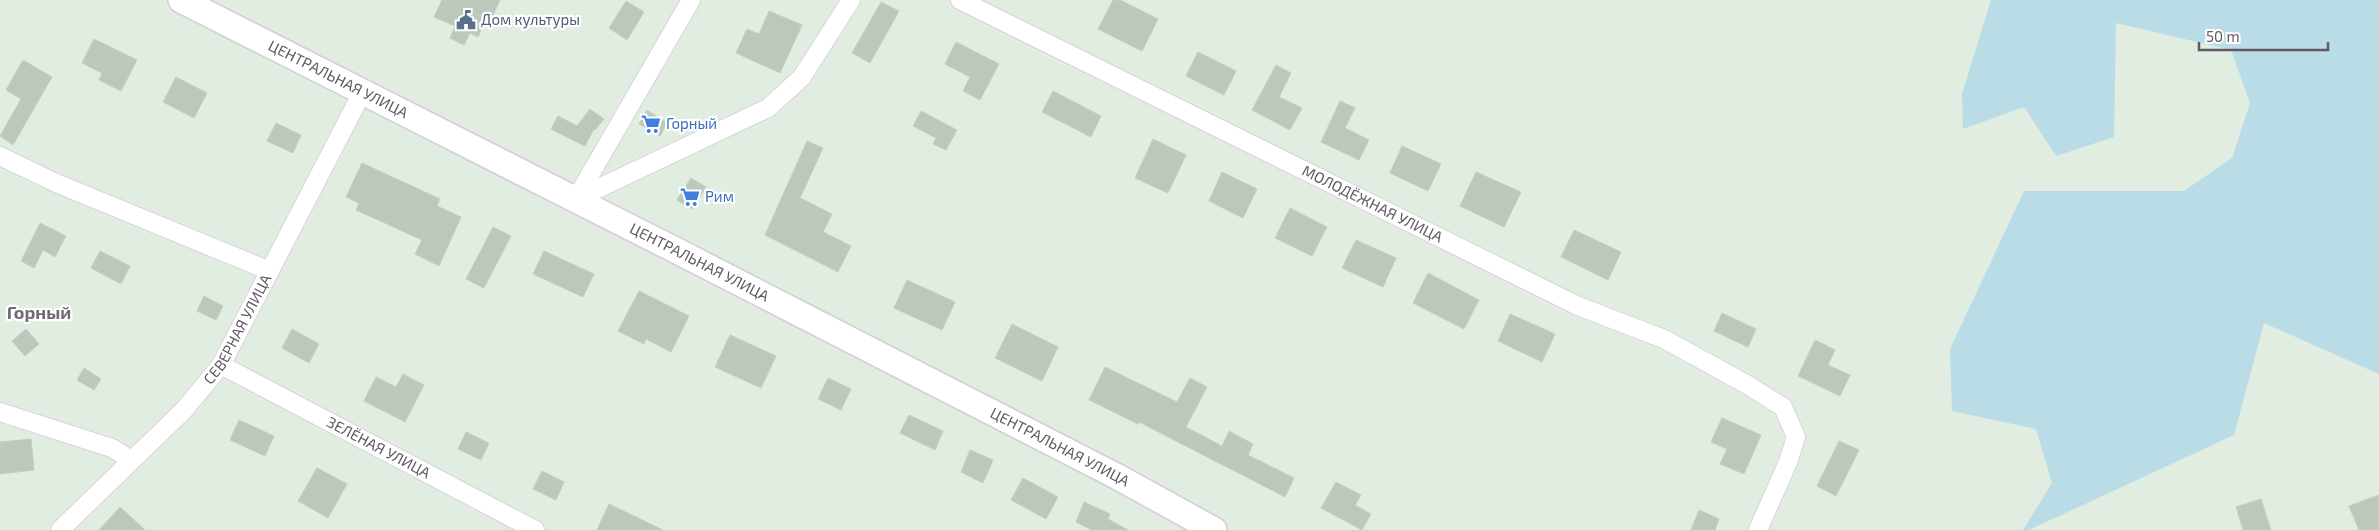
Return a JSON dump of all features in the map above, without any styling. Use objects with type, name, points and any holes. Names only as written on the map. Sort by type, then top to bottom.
[{"type":"street","name":"ЦЕНТРАЛЬНАЯ УЛИЦА","points":[[181,0],[576,199],[1118,477],[1214,530]]},
{"type":"street","points":[[576,199],[690,0]]},
{"type":"street","points":[[576,199],[768,108],[802,77],[851,0]]},
{"type":"street","name":"МОЛОДЁЖНАЯ УЛИЦА","points":[[960,0],[1578,306],[1664,340],[1746,384],[1783,407],[1796,437],[1788,462],[1758,530]]},
{"type":"street","name":"СЕВЕРНАЯ УЛИЦА","points":[[60,530],[184,410],[221,365],[363,92]]},
{"type":"street","points":[[0,156],[56,183],[270,270]]},
{"type":"street","name":"ЗЕЛЁНАЯ УЛИЦА","points":[[221,365],[535,530]]},
{"type":"street","points":[[0,412],[112,448],[132,460]]},
{"type":"shaded area","points":[[1991,0],[2379,0],[2379,374],[2264,323],[2234,435],[2029,530],[2023,530],[2052,483],[2036,429],[1952,411],[1950,349],[2024,191],[2184,191],[2232,158],[2250,103],[2231,50],[2116,23],[2114,137],[2056,156],[2024,107],[1963,129],[1962,94]]},
{"type":"building","name":"Дом культуры","points":[[442,0],[500,0],[488,26],[484,24],[478,37],[470,33],[464,45],[450,38],[455,26],[434,17]]},
{"type":"building","points":[[1113,0],[1120,0],[1158,19],[1142,51],[1098,29]]},
{"type":"building","points":[[626,1],[644,12],[627,40],[609,28]]},
{"type":"building","points":[[881,2],[899,11],[870,63],[852,53]]},
{"type":"building","points":[[769,11],[802,25],[780,73],[736,53],[747,29],[759,34]]},
{"type":"building","points":[[94,39],[137,60],[121,91],[99,80],[102,73],[82,63]]},
{"type":"building","points":[[956,42],[999,64],[980,100],[963,91],[970,77],[945,64]]},
{"type":"building","points":[[1198,52],[1236,71],[1224,95],[1186,76]]},
{"type":"building","points":[[23,60],[52,77],[13,145],[0,136],[21,99],[6,90]]},
{"type":"building","points":[[1276,65],[1291,73],[1279,97],[1302,108],[1290,130],[1252,110]]},
{"type":"building","points":[[176,77],[207,93],[194,118],[163,102]]},
{"type":"building","points":[[1053,91],[1101,116],[1091,137],[1042,112]]},
{"type":"building","points":[[1340,101],[1355,108],[1345,128],[1369,140],[1359,160],[1321,142]]},
{"type":"building","points":[[590,109],[604,119],[594,129],[585,146],[551,129],[558,116],[577,126]]},
{"type":"building","points":[[647,110],[667,123],[660,136],[639,124]]},
{"type":"building","points":[[921,111],[957,130],[946,150],[933,144],[936,138],[913,126]]},
{"type":"building","points":[[276,123],[301,135],[293,153],[267,141]]},
{"type":"building","points":[[1153,139],[1186,155],[1168,193],[1135,178]]},
{"type":"building","points":[[807,141],[823,148],[800,198],[832,214],[823,232],[851,246],[838,272],[765,235]]},
{"type":"building","points":[[1402,146],[1441,164],[1428,191],[1390,173]]},
{"type":"building","points":[[362,163],[440,199],[437,206],[461,217],[439,266],[415,254],[422,240],[356,210],[359,203],[346,197]]},
{"type":"building","points":[[1222,172],[1257,189],[1243,218],[1209,201]]},
{"type":"building","points":[[1476,172],[1521,192],[1504,227],[1460,206]]},
{"type":"building","points":[[691,178],[706,187],[692,209],[677,200]]},
{"type":"building","points":[[1290,208],[1327,227],[1312,256],[1275,238]]},
{"type":"building","points":[[40,223],[66,236],[55,257],[43,250],[34,268],[21,261]]},
{"type":"building","points":[[493,227],[511,236],[484,288],[466,279]]},
{"type":"building","points":[[1574,230],[1621,252],[1608,280],[1561,257]]},
{"type":"building","points":[[1356,240],[1396,258],[1383,287],[1342,268]]},
{"type":"building","points":[[100,251],[130,266],[121,284],[91,268]]},
{"type":"building","points":[[544,251],[594,274],[583,297],[533,274]]},
{"type":"building","points":[[1428,273],[1479,300],[1464,329],[1413,303]]},
{"type":"building","points":[[907,280],[955,302],[942,330],[894,308]]},
{"type":"building","points":[[639,291],[689,316],[671,352],[646,339],[644,344],[618,331]]},
{"type":"building","points":[[204,296],[223,306],[216,320],[197,311]]},
{"type":"building","points":[[1722,313],[1756,329],[1748,347],[1714,331]]},
{"type":"building","points":[[1510,314],[1555,334],[1542,362],[1498,341]]},
{"type":"building","points":[[1012,324],[1058,347],[1042,381],[995,358]]},
{"type":"building","points":[[26,329],[39,344],[25,356],[12,341]]},
{"type":"building","points":[[292,329],[319,344],[309,363],[282,348]]},
{"type":"building","points":[[730,335],[776,356],[761,388],[715,367]]},
{"type":"building","points":[[1815,340],[1835,350],[1828,365],[1850,375],[1840,396],[1798,376]]},
{"type":"building","points":[[1105,367],[1177,402],[1190,378],[1207,387],[1186,427],[1222,446],[1229,431],[1253,444],[1248,455],[1294,478],[1285,497],[1139,422],[1138,424],[1089,400]]},
{"type":"building","points":[[84,368],[101,379],[94,390],[77,380]]},
{"type":"building","points":[[403,374],[424,385],[405,422],[364,401],[376,377],[396,387]]},
{"type":"building","points":[[828,378],[851,389],[841,410],[818,399]]},
{"type":"building","points":[[909,415],[943,431],[935,450],[900,433]]},
{"type":"building","points":[[1722,418],[1761,435],[1744,474],[1720,464],[1727,449],[1711,442]]},
{"type":"building","points":[[239,420],[274,436],[265,456],[230,440]]},
{"type":"building","points":[[466,432],[489,443],[481,460],[458,449]]},
{"type":"building","points":[[31,439],[34,470],[0,474],[0,442]]},
{"type":"building","points":[[1839,441],[1859,450],[1836,496],[1817,486]]},
{"type":"building","points":[[970,450],[993,460],[983,483],[961,472]]},
{"type":"building","points":[[317,468],[347,484],[328,518],[298,501]]},
{"type":"building","points":[[542,471],[564,482],[556,500],[533,489]]},
{"type":"building","points":[[1023,478],[1058,497],[1046,519],[1011,500]]},
{"type":"building","points":[[1336,482],[1361,495],[1355,505],[1371,514],[1362,530],[1321,508]]},
{"type":"building","points":[[2379,495],[2379,530],[2359,530],[2349,506]]},
{"type":"building","points":[[2261,499],[2271,530],[2243,530],[2236,507]]},
{"type":"building","points":[[1084,502],[1110,514],[1108,519],[1128,530],[1092,530],[1076,522]]},
{"type":"building","points":[[609,504],[663,530],[597,530]]},
{"type":"building","points":[[120,507],[145,530],[99,530]]},
{"type":"building","points":[[1699,510],[1719,519],[1715,530],[1691,530]]},
{"type":"place","name":"Дом культуры","points":[[466,20]]},
{"type":"place","name":"Горный","points":[[651,124]]},
{"type":"place","name":"Рим","points":[[690,197]]},
{"type":"district","name":"Горный","points":[[39,313]]}]
